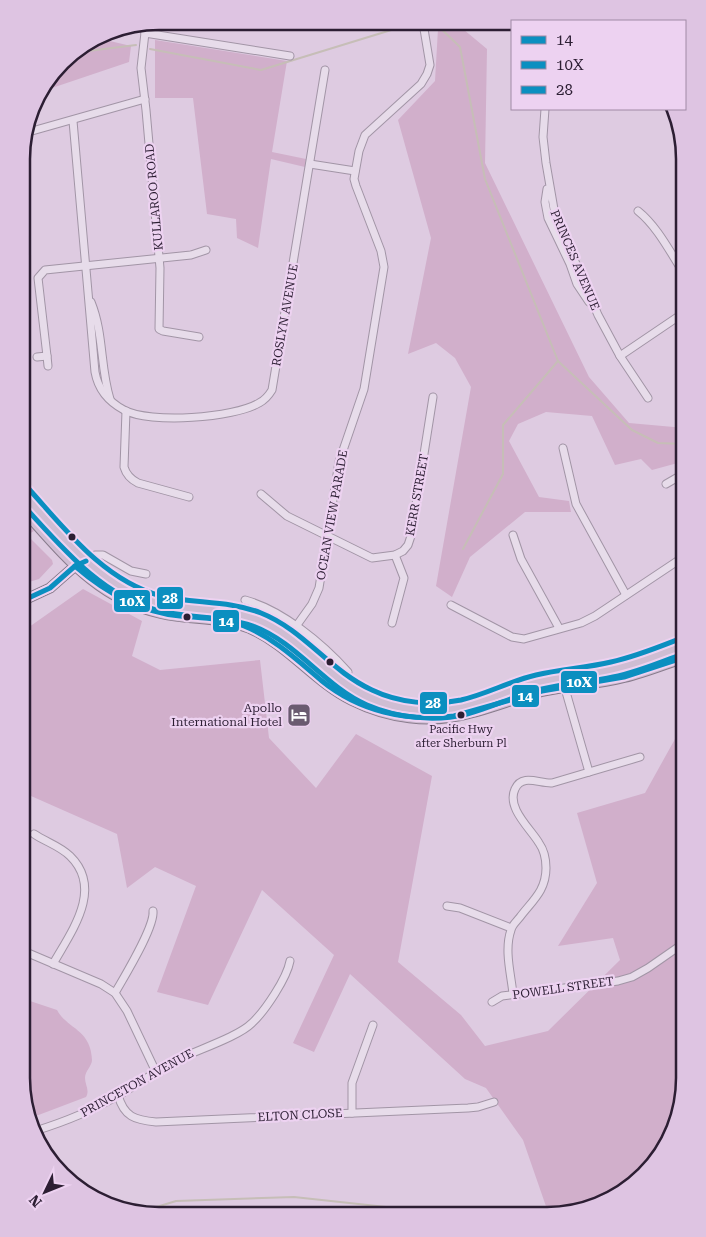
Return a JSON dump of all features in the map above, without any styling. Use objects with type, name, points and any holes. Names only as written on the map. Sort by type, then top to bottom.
[{"type":"highway","points":[[30,502],[86,561],[116,584],[142,598],[173,606],[223,610],[272,626],[360,694],[399,707],[430,710],[462,707],[516,688],[564,682],[623,678],[676,660]]},
{"type":"highway","points":[[30,517],[75,566],[109,592],[140,607],[162,614],[214,618],[235,623],[267,636],[282,646],[338,693],[370,708],[399,716],[417,718],[450,717],[468,714],[542,691],[564,682],[620,668],[676,648]]},
{"type":"main road","points":[[30,598],[50,588],[75,566],[86,561]]},
{"type":"street","name":"OCEAN VIEW PARADE","points":[[282,646],[316,596],[319,588],[339,462],[364,389],[384,267],[382,252],[356,186],[355,171],[359,151],[365,136],[421,84],[427,74],[430,65],[424,30]]},
{"type":"street","points":[[144,32],[290,56]]},
{"type":"street","name":"KULLAROO ROAD","points":[[144,32],[141,68],[159,258],[158,329],[199,337]]},
{"type":"street","name":"ROSLYN AVENUE","points":[[73,121],[97,382],[101,391],[111,401],[126,411],[172,418],[197,418],[253,406],[268,396],[272,390],[325,70]]},
{"type":"street","points":[[33,131],[145,99]]},
{"type":"street","name":"PRINCES AVENUE","points":[[545,110],[543,137],[548,185],[555,215],[598,315],[620,356],[648,398]]},
{"type":"street","points":[[310,164],[355,171]]},
{"type":"street","points":[[638,211],[644,216],[676,262]]},
{"type":"street","points":[[48,366],[38,278],[42,272],[48,269],[191,255],[206,250]]},
{"type":"street","points":[[620,356],[676,318]]},
{"type":"street","points":[[37,357],[47,356]]},
{"type":"street","name":"KERR STREET","points":[[396,555],[408,545],[411,536],[433,397]]},
{"type":"street","points":[[126,411],[124,467],[126,473],[133,481],[138,483],[189,497]]},
{"type":"street","points":[[563,448],[576,504],[626,595]]},
{"type":"street","points":[[666,484],[676,478]]},
{"type":"street","points":[[262,494],[286,516],[372,558],[396,555],[404,578],[392,624]]},
{"type":"street","points":[[513,535],[521,559],[559,628]]},
{"type":"street","points":[[86,561],[95,555],[103,555],[131,571],[146,574]]},
{"type":"street","points":[[452,604],[512,636],[524,639],[581,623],[676,562]]},
{"type":"street","points":[[245,600],[264,606],[296,626],[348,672]]},
{"type":"street","points":[[564,682],[589,772]]},
{"type":"street","points":[[513,994],[508,954],[511,928],[542,890],[546,867],[540,843],[520,818],[516,808],[514,789],[528,779],[544,784],[552,783],[640,757]]},
{"type":"street","points":[[34,834],[56,846],[76,862],[85,886],[85,896],[80,914],[53,964]]},
{"type":"street","points":[[447,906],[460,908],[511,928]]},
{"type":"street","points":[[116,994],[150,929],[154,911]]},
{"type":"street","name":"POWELL STREET","points":[[492,1002],[502,996],[513,994],[625,979],[648,968],[676,949]]},
{"type":"street","points":[[30,954],[101,984],[116,994],[127,1011],[156,1072]]},
{"type":"street","name":"PRINCETON AVENUE","points":[[41,1129],[60,1124],[83,1114],[118,1096],[179,1059],[243,1030],[252,1024],[284,978],[290,961]]},
{"type":"street","points":[[352,1113],[351,1091],[354,1075],[373,1025]]},
{"type":"street","name":"ELTON CLOSE","points":[[118,1096],[123,1110],[127,1114],[136,1119],[146,1121],[473,1108],[494,1102]]},
{"type":"shaded area","points":[[438,30],[464,30],[487,49],[485,163],[589,377],[629,423],[676,427],[676,463],[652,470],[641,459],[615,465],[592,416],[546,412],[518,424],[509,441],[539,497],[569,501],[571,512],[525,512],[470,557],[452,597],[436,586],[471,387],[455,358],[436,343],[408,354],[431,238],[398,120],[435,81]]},
{"type":"shaded area","points":[[155,40],[287,61],[272,152],[306,159],[305,167],[271,159],[258,248],[237,238],[236,219],[207,214],[193,98],[155,98]]},
{"type":"shaded area","points":[[108,41],[131,46],[129,62],[51,88],[74,62],[95,47]]},
{"type":"shaded area","points":[[30,538],[52,560],[53,564],[39,579],[30,582]]},
{"type":"shaded area","points":[[83,589],[142,621],[132,656],[160,670],[260,660],[269,738],[316,788],[356,734],[432,776],[398,962],[461,1015],[485,1046],[548,1031],[620,960],[613,938],[558,946],[597,883],[577,813],[645,793],[676,737],[676,1086],[674,1103],[666,1127],[659,1142],[638,1169],[619,1185],[604,1194],[572,1205],[546,1207],[523,1140],[486,1088],[465,1079],[350,974],[314,1052],[293,1043],[334,955],[262,890],[208,1005],[157,992],[196,886],[155,867],[127,888],[117,834],[30,796],[30,626]]},
{"type":"shaded area","points":[[30,1001],[57,1010],[88,1042],[92,1060],[85,1075],[88,1092],[86,1097],[36,1116],[32,1103],[30,1078]]},
{"type":"waterway","points":[[150,49],[261,70],[391,30]]},
{"type":"waterway","points":[[442,30],[460,47],[485,179],[558,361],[632,430],[658,443],[676,444]]},
{"type":"waterway","points":[[89,51],[136,45]]},
{"type":"waterway","points":[[463,549],[503,474],[503,425],[558,361]]},
{"type":"waterway","points":[[157,1207],[176,1201],[294,1197],[386,1207]]},
{"type":"transit line","name":"28","points":[[30,490],[87,552],[121,579],[140,589],[161,596],[236,606],[261,613],[291,630],[357,682],[393,698],[427,703],[461,700],[536,675],[602,664],[647,652],[676,640]]},
{"type":"transit line","name":"10X","points":[[30,513],[82,567],[116,593],[135,603],[168,613],[229,620],[253,626],[269,633],[298,653],[337,687],[352,697],[367,705],[403,716],[442,718],[467,714],[523,694],[560,685],[604,679],[676,656]]},
{"type":"transit line","name":"14","points":[[30,597],[50,588],[75,566],[86,561]]},
{"type":"transit line","name":"14","points":[[75,566],[98,584],[137,605],[165,614],[228,621],[255,631],[285,650],[322,681],[351,700],[367,707],[401,715],[418,717],[454,716],[542,691],[624,677],[676,660]]},
{"type":"place","name":"Apollo International Hotel","points":[[299,715]]},
{"type":"place","name":"Pacific Hwy after Sherburn Pl","points":[[461,715]]}]
